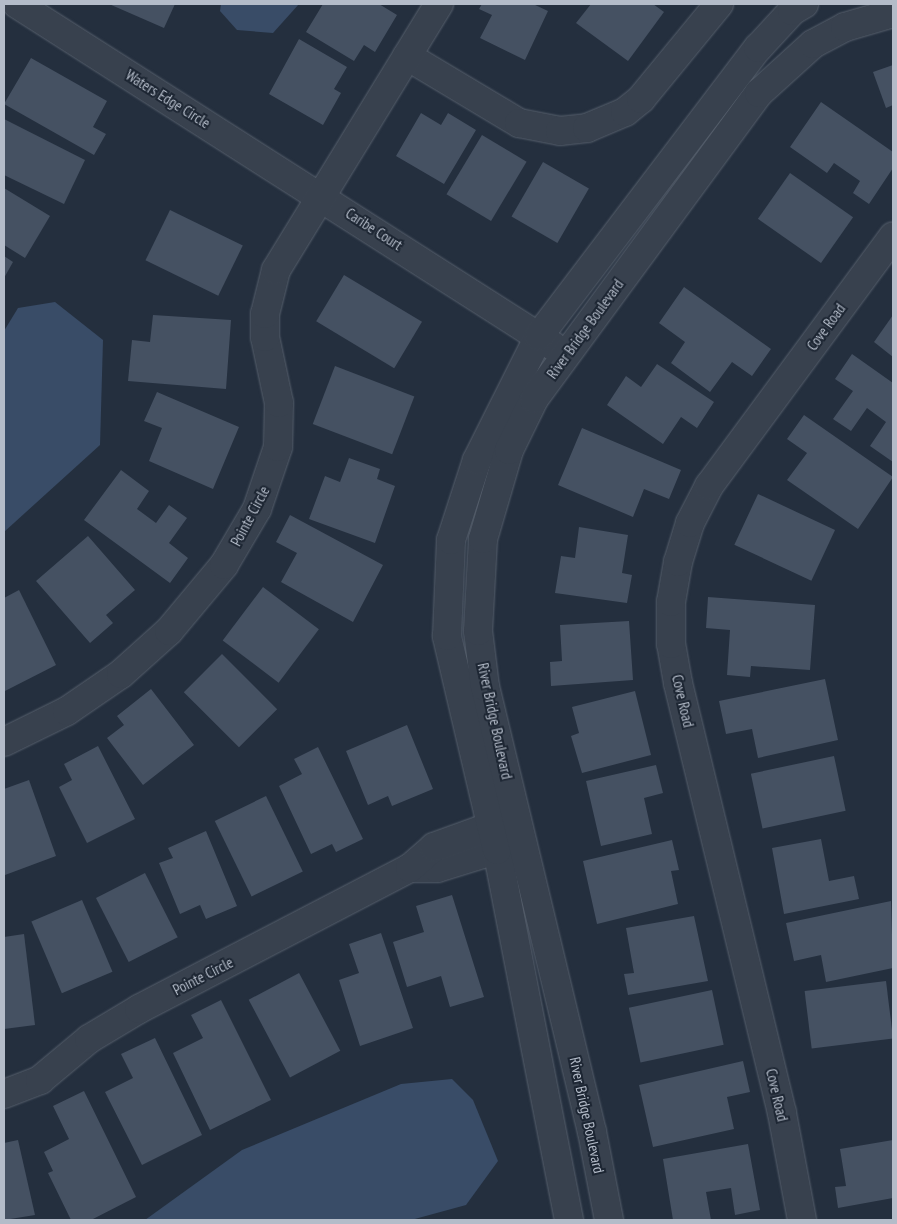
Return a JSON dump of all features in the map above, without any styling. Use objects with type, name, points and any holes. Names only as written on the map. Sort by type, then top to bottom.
[{"type":"street","name":"Waters Edge Circle","points":[[17,4],[320,195]]},
{"type":"street","points":[[320,195],[439,4]]},
{"type":"street","points":[[407,56],[519,123],[560,131],[587,128],[613,118],[641,99],[720,4]]},
{"type":"street","name":"River Bridge Boulevard","points":[[569,1220],[494,839],[446,636],[451,540],[476,460],[539,336],[758,48],[792,11],[804,4]]},
{"type":"street","name":"River Bridge Boulevard","points":[[609,1220],[592,1132],[485,687],[478,631],[479,575],[483,539],[509,450],[534,399],[564,355],[759,93],[813,44],[845,27],[893,13]]},
{"type":"street","name":"Caribe Court","points":[[320,195],[539,336],[564,355]]},
{"type":"street","name":"Pointe Circle","points":[[4,742],[67,711],[121,674],[169,631],[224,564],[257,509],[273,468],[280,425],[265,337],[269,292],[276,270],[320,195]]},
{"type":"street","name":"Cove Road","points":[[802,1220],[782,1113],[678,683],[671,644],[671,602],[678,562],[690,523],[710,486],[893,236]]},
{"type":"street","name":"Pointe Circle","points":[[4,1094],[40,1080],[89,1039],[139,1009],[410,868],[434,847],[494,839],[520,828]]},
{"type":"water","points":[[221,4],[299,4],[273,33],[237,30],[220,11]]},
{"type":"water","points":[[55,302],[103,340],[100,445],[4,532],[4,331],[18,308]]},
{"type":"water","points":[[452,1079],[473,1100],[498,1161],[466,1205],[411,1220],[145,1220],[242,1150],[401,1084]]},
{"type":"building","points":[[109,4],[175,4],[164,28]]},
{"type":"building","points":[[323,4],[379,4],[397,15],[375,52],[364,45],[354,61],[306,32]]},
{"type":"building","points":[[482,4],[533,4],[548,11],[525,60],[480,38],[492,15],[479,9]]},
{"type":"building","points":[[591,4],[653,4],[664,12],[628,61],[576,23]]},
{"type":"building","points":[[299,39],[347,67],[334,89],[341,93],[323,125],[269,94]]},
{"type":"building","points":[[31,58],[107,101],[93,127],[106,134],[94,155],[4,104]]},
{"type":"building","points":[[893,65],[893,105],[886,108],[873,72]]},
{"type":"building","points":[[821,102],[893,152],[893,168],[869,204],[853,193],[860,181],[834,163],[827,173],[790,147]]},
{"type":"building","points":[[421,113],[441,125],[448,113],[476,130],[444,184],[396,156]]},
{"type":"building","points":[[4,119],[85,160],[64,204],[4,175]]},
{"type":"building","points":[[482,135],[527,162],[491,221],[446,194]]},
{"type":"building","points":[[543,162],[589,188],[557,243],[512,217]]},
{"type":"building","points":[[790,173],[853,217],[821,263],[758,219]]},
{"type":"building","points":[[4,188],[50,216],[25,258],[4,245]]},
{"type":"building","points":[[170,210],[243,246],[218,296],[145,260]]},
{"type":"building","points":[[4,256],[13,262],[4,278]]},
{"type":"building","points":[[344,275],[422,322],[394,368],[316,321]]},
{"type":"building","points":[[684,287],[771,349],[752,376],[732,362],[710,392],[671,363],[685,342],[659,323]]},
{"type":"building","points":[[153,315],[231,320],[226,389],[128,381],[132,340],[150,342]]},
{"type":"building","points":[[893,315],[893,357],[874,342]]},
{"type":"building","points":[[852,354],[893,383],[893,462],[870,446],[886,422],[867,408],[851,431],[833,419],[853,391],[835,379]]},
{"type":"building","points":[[657,364],[714,402],[697,428],[681,417],[663,444],[607,405],[626,376],[641,387]]},
{"type":"building","points":[[335,366],[414,396],[392,454],[313,424]]},
{"type":"building","points":[[157,392],[239,427],[213,489],[149,461],[162,428],[144,421]]},
{"type":"building","points":[[804,415],[893,477],[858,529],[787,480],[807,453],[787,439]]},
{"type":"building","points":[[582,428],[681,470],[669,499],[644,489],[633,517],[558,485]]},
{"type":"building","points":[[349,458],[380,469],[377,479],[395,486],[375,543],[309,519],[325,476],[340,482]]},
{"type":"building","points":[[121,470],[149,491],[137,509],[156,523],[169,505],[187,518],[169,543],[188,558],[170,583],[84,520]]},
{"type":"building","points":[[758,494],[835,530],[811,581],[734,545]]},
{"type":"building","points":[[290,515],[383,565],[353,622],[281,582],[297,553],[276,542]]},
{"type":"building","points":[[579,527],[628,535],[622,573],[632,575],[627,603],[555,593],[561,556],[575,558]]},
{"type":"building","points":[[88,536],[135,590],[106,615],[113,623],[90,643],[36,581]]},
{"type":"building","points":[[263,587],[319,629],[279,683],[223,641]]},
{"type":"building","points":[[19,590],[56,665],[5,691],[4,598]]},
{"type":"building","points":[[708,597],[815,605],[810,670],[751,666],[750,677],[727,675],[730,630],[706,628]]},
{"type":"building","points":[[629,621],[633,680],[551,686],[550,662],[562,661],[560,625]]},
{"type":"building","points":[[222,654],[277,709],[239,747],[184,692]]},
{"type":"building","points":[[825,679],[838,740],[758,758],[752,729],[726,734],[719,701]]},
{"type":"building","points":[[151,689],[194,745],[143,785],[107,738],[124,725],[117,716]]},
{"type":"building","points":[[635,691],[651,755],[582,773],[571,736],[579,733],[572,707]]},
{"type":"building","points":[[407,725],[433,789],[392,806],[388,796],[368,805],[346,751]]},
{"type":"building","points":[[98,746],[135,819],[87,843],[59,787],[72,780],[64,764]]},
{"type":"building","points":[[318,747],[363,839],[336,852],[332,844],[311,854],[279,786],[302,774],[294,759]]},
{"type":"building","points":[[834,756],[846,811],[763,828],[751,774]]},
{"type":"building","points":[[656,765],[663,793],[644,798],[652,834],[601,846],[586,781]]},
{"type":"building","points":[[29,780],[56,856],[5,875],[4,789]]},
{"type":"building","points":[[266,796],[303,871],[252,896],[215,821]]},
{"type":"building","points":[[206,831],[237,906],[206,919],[200,905],[180,914],[159,863],[173,858],[168,848]]},
{"type":"building","points":[[821,839],[829,881],[854,876],[859,899],[784,914],[772,848]]},
{"type":"building","points":[[672,840],[679,870],[671,871],[678,904],[597,924],[583,861]]},
{"type":"building","points":[[145,873],[178,937],[129,962],[96,898]]},
{"type":"building","points":[[452,895],[484,997],[450,1007],[441,976],[407,987],[393,942],[424,932],[416,906]]},
{"type":"building","points":[[82,900],[112,972],[62,993],[31,921]]},
{"type":"building","points":[[891,901],[893,968],[826,982],[821,955],[794,961],[786,923]]},
{"type":"building","points":[[694,916],[708,981],[628,995],[624,974],[634,973],[626,928]]},
{"type":"building","points":[[381,933],[413,1028],[360,1046],[339,980],[359,973],[349,944]]},
{"type":"building","points":[[24,934],[35,1025],[4,1029],[4,937]]},
{"type":"building","points":[[299,973],[340,1051],[290,1077],[249,1000]]},
{"type":"building","points":[[886,981],[893,1039],[812,1049],[805,991]]},
{"type":"building","points":[[712,990],[724,1045],[641,1062],[629,1008]]},
{"type":"building","points":[[221,1000],[271,1100],[210,1130],[173,1053],[203,1038],[191,1015]]},
{"type":"building","points":[[155,1038],[202,1135],[142,1165],[105,1092],[133,1078],[121,1054]]},
{"type":"building","points":[[743,1061],[750,1092],[727,1097],[734,1129],[653,1147],[639,1085]]},
{"type":"building","points":[[84,1091],[136,1197],[91,1220],[71,1220],[48,1173],[53,1171],[44,1152],[69,1139],[53,1106]]},
{"type":"building","points":[[18,1140],[35,1215],[4,1220],[4,1143]]},
{"type":"building","points":[[893,1140],[893,1198],[838,1208],[835,1187],[846,1186],[840,1149]]},
{"type":"building","points":[[748,1144],[760,1210],[735,1215],[731,1188],[706,1192],[711,1220],[673,1220],[663,1159]]}]
